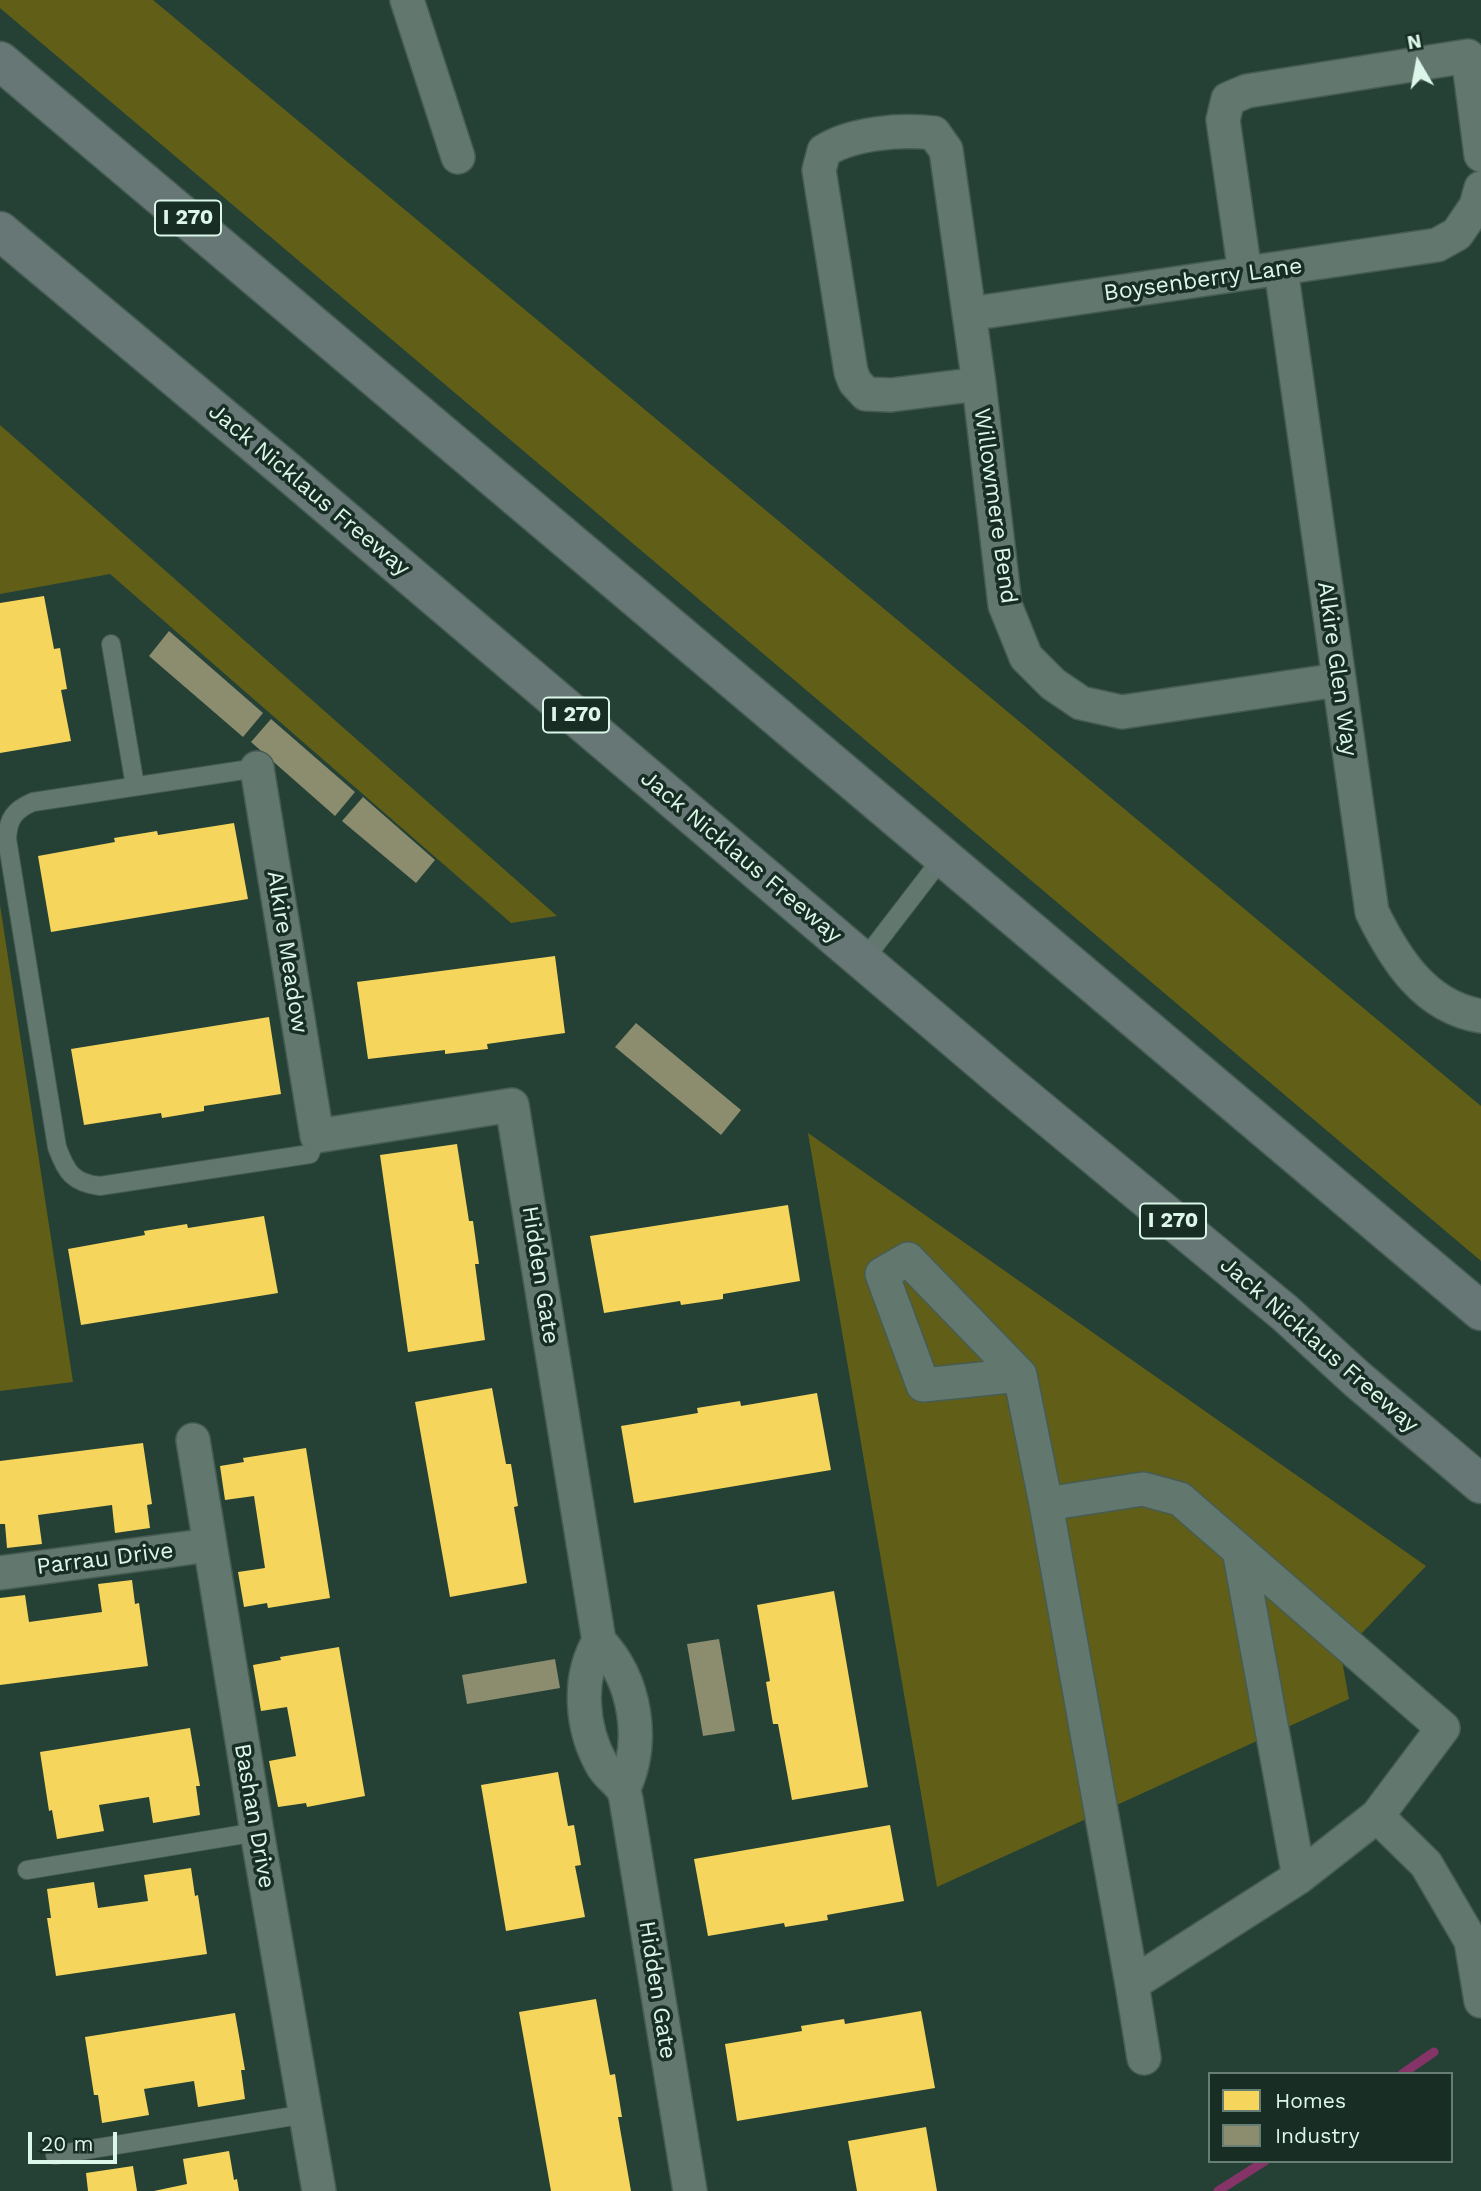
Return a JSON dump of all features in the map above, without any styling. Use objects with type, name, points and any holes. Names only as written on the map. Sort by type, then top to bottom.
[{"type":"highway","name":"I 270","points":[[0,61],[1481,1311]]},
{"type":"highway","name":"Jack Nicklaus Freeway","points":[[0,231],[319,498],[863,961],[1285,1313],[1357,1379],[1481,1484]]},
{"type":"street","points":[[407,0],[458,157]]},
{"type":"street","points":[[1245,273],[1223,120],[1228,99],[1247,91],[1468,57],[1481,155]]},
{"type":"street","name":"Willowmere Bend","points":[[979,384],[891,395],[866,394],[855,382],[851,372],[819,170],[824,151],[841,141],[912,130],[934,133],[946,150],[979,384],[1006,605],[1026,657],[1053,684],[1081,703],[1122,712],[1338,680]]},
{"type":"street","name":"Boysenberry Lane","points":[[969,314],[1437,245],[1457,234],[1476,205],[1481,188]]},
{"type":"street","name":"Alkire Glen Way","points":[[1281,269],[1372,912],[1387,942],[1417,984],[1446,1005],[1481,1017]]},
{"type":"street","name":"Alkire Meadow","points":[[257,768],[317,1136]]},
{"type":"street","name":"Hidden Gate","points":[[317,1136],[512,1105],[599,1641],[618,1666],[633,1711],[635,1757],[623,1790],[690,2191]]},
{"type":"street","points":[[1020,1375],[1046,1504],[1144,2058]]},
{"type":"street","name":"Bashan Drive","points":[[192,1440],[319,2191]]},
{"type":"street","points":[[1046,1504],[1143,1489],[1180,1499],[1443,1728],[1377,1816],[1298,1877],[1132,1984]]},
{"type":"street","name":"Parrau Drive","points":[[0,1573],[210,1545]]},
{"type":"street","points":[[1239,1550],[1298,1877]]},
{"type":"street","points":[[599,1641],[590,1656],[586,1671],[586,1716],[603,1768],[623,1790]]},
{"type":"street","points":[[1377,1816],[1426,1864],[1471,1941],[1481,2001]]},
{"type":"lane","points":[[111,643],[135,786]]},
{"type":"lane","points":[[257,768],[33,802],[11,816],[7,826],[7,839],[31,995],[57,1147],[63,1164],[71,1175],[84,1184],[100,1186],[310,1154],[317,1136]]},
{"type":"lane","points":[[863,961],[943,857]]},
{"type":"lane","points":[[27,1870],[257,1832]]},
{"type":"lane","points":[[55,2155],[306,2114]]},
{"type":"shaded area","points":[[0,0],[153,0],[1481,1106],[1481,1261],[0,8]]},
{"type":"shaded area","points":[[0,425],[557,916],[511,923],[110,574],[0,594]]},
{"type":"shaded area","points":[[0,905],[73,1382],[0,1391]]},
{"type":"shaded area","points":[[808,1133],[1426,1566],[1341,1655],[1349,1699],[937,1887]]},
{"type":"building: Homes","points":[[44,596],[54,649],[60,648],[67,689],[61,690],[71,741],[0,753],[0,603]]},
{"type":"building: Homes","points":[[234,823],[248,899],[51,932],[38,856],[115,842],[114,838],[157,831],[158,835]]},
{"type":"building: Homes","points":[[555,956],[565,1033],[487,1044],[488,1049],[445,1054],[445,1050],[368,1059],[357,982]]},
{"type":"building: Homes","points":[[269,1017],[281,1094],[204,1106],[204,1111],[162,1118],[161,1113],[84,1125],[71,1049]]},
{"type":"building: Homes","points":[[457,1144],[469,1221],[473,1221],[479,1264],[475,1264],[485,1340],[408,1352],[380,1155]]},
{"type":"building: Homes","points":[[788,1205],[800,1281],[723,1294],[723,1299],[681,1305],[680,1301],[604,1313],[590,1236]]},
{"type":"building: Homes","points":[[264,1216],[278,1293],[81,1325],[68,1249],[145,1235],[144,1231],[187,1224],[188,1228]]},
{"type":"building: Homes","points":[[492,1388],[506,1464],[511,1464],[518,1506],[514,1507],[527,1583],[450,1597],[415,1402]]},
{"type":"building: Homes","points":[[817,1393],[831,1470],[634,1503],[621,1426],[698,1413],[697,1408],[740,1401],[741,1406]]},
{"type":"building: Homes","points":[[143,1443],[152,1504],[147,1505],[150,1528],[115,1533],[112,1505],[38,1515],[42,1544],[7,1548],[5,1524],[0,1524],[0,1461]]},
{"type":"building: Homes","points":[[306,1448],[330,1598],[268,1608],[267,1603],[244,1607],[238,1572],[265,1568],[254,1496],[225,1500],[220,1466],[244,1462],[243,1458]]},
{"type":"building: Homes","points":[[132,1580],[135,1604],[139,1603],[148,1666],[0,1685],[0,1598],[25,1595],[29,1622],[102,1612],[98,1584]]},
{"type":"building: Homes","points":[[834,1591],[868,1787],[792,1800],[778,1724],[773,1724],[766,1682],[770,1681],[757,1605]]},
{"type":"building: Homes","points":[[339,1647],[365,1796],[307,1807],[306,1803],[278,1807],[269,1761],[296,1756],[287,1707],[261,1711],[253,1665],[281,1660],[280,1657]]},
{"type":"building: Homes","points":[[190,1728],[200,1786],[196,1786],[200,1815],[153,1823],[149,1797],[99,1805],[104,1831],[57,1839],[52,1810],[49,1811],[40,1752]]},
{"type":"building: Homes","points":[[558,1772],[568,1826],[574,1825],[581,1865],[575,1866],[585,1917],[506,1931],[481,1785]]},
{"type":"building: Homes","points":[[890,1825],[904,1901],[827,1915],[828,1920],[785,1927],[784,1923],[708,1936],[694,1859]]},
{"type":"building: Homes","points":[[191,1868],[207,1954],[56,1976],[47,1918],[51,1918],[47,1889],[94,1882],[98,1908],[148,1901],[144,1875]]},
{"type":"building: Homes","points":[[596,1999],[610,2075],[615,2074],[622,2117],[618,2117],[631,2191],[551,2191],[519,2012]]},
{"type":"building: Homes","points":[[921,2011],[935,2088],[737,2121],[725,2044],[802,2031],[801,2026],[844,2019],[845,2024]]},
{"type":"building: Homes","points":[[235,2013],[245,2070],[241,2070],[245,2099],[198,2107],[194,2081],[144,2089],[149,2115],[102,2123],[98,2095],[94,2095],[85,2037]]},
{"type":"building: Homes","points":[[926,2127],[937,2191],[857,2191],[848,2141]]},
{"type":"building: Homes","points":[[229,2151],[234,2180],[237,2179],[239,2191],[154,2191],[187,2184],[183,2159]]},
{"type":"building: Homes","points":[[133,2166],[137,2191],[88,2191],[86,2173]]},
{"type":"building: Industry","points":[[169,631],[263,713],[243,737],[149,656]]},
{"type":"building: Industry","points":[[271,719],[355,792],[335,816],[251,742]]},
{"type":"building: Industry","points":[[363,797],[435,860],[416,883],[342,821]]},
{"type":"building: Industry","points":[[636,1023],[741,1110],[721,1135],[615,1047]]},
{"type":"building: Industry","points":[[719,1639],[735,1731],[703,1736],[687,1644]]},
{"type":"building: Industry","points":[[555,1659],[560,1688],[467,1704],[462,1675]]},
{"type":"waterway","points":[[1405,2072],[1434,2052]]},
{"type":"waterway","points":[[1218,2191],[1262,2163]]}]
